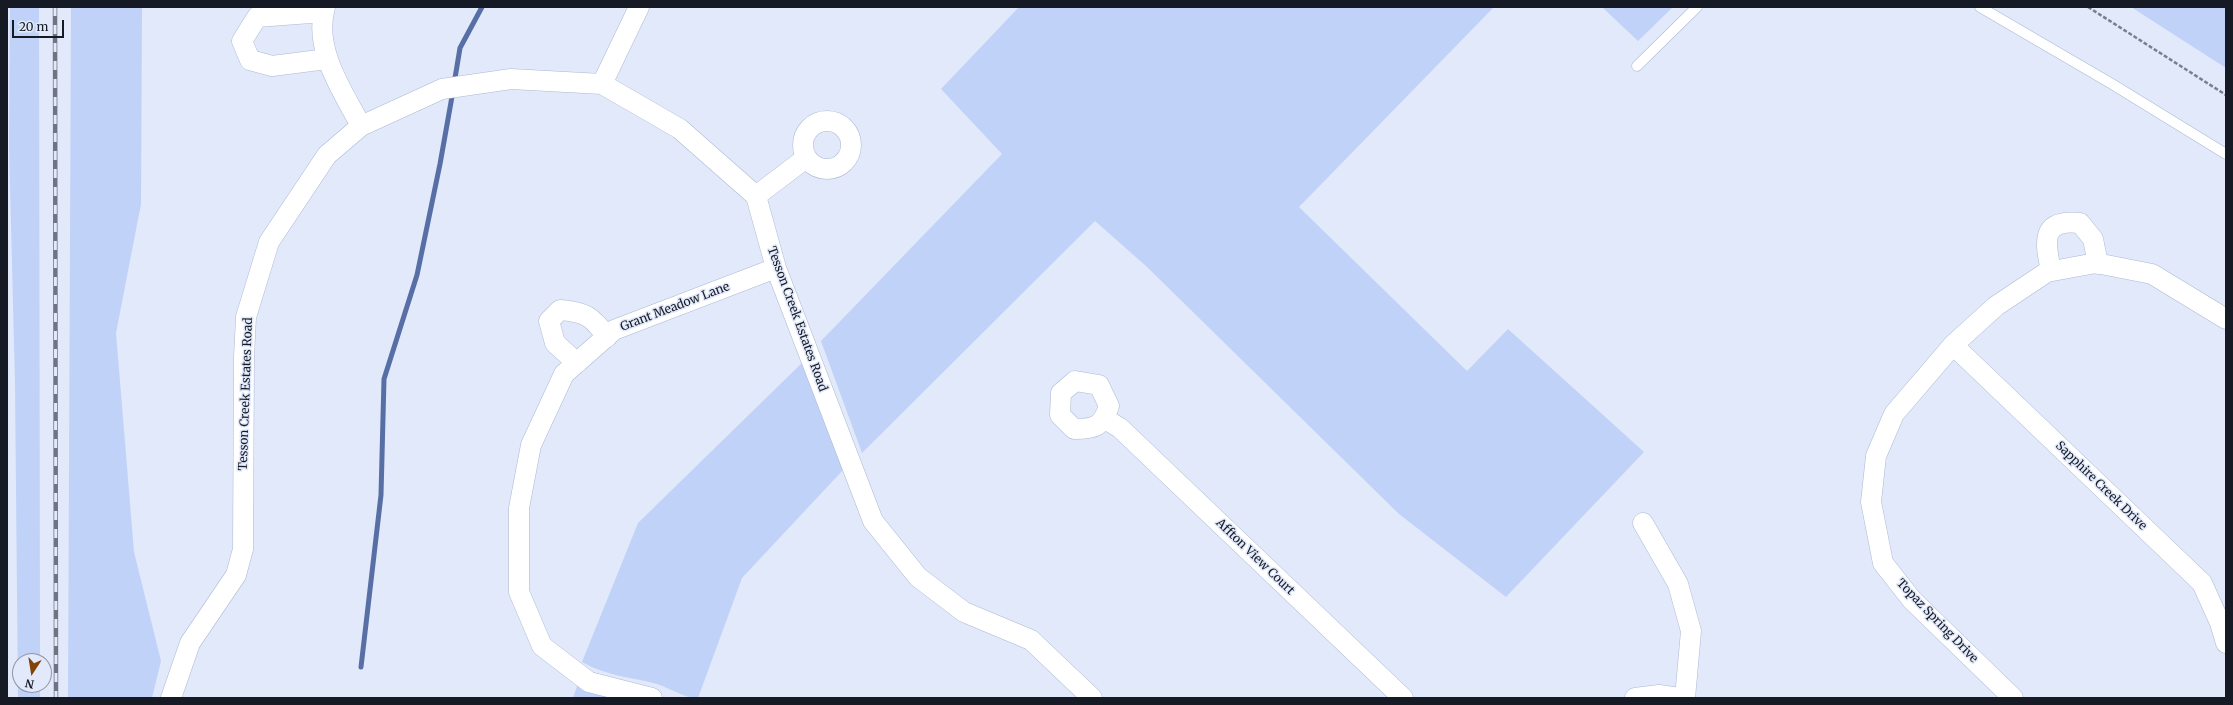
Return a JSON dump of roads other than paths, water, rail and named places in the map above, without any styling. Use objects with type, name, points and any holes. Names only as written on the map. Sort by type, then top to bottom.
[{"type":"street","points":[[602,84],[639,7]]},
{"type":"street","points":[[327,59],[272,66],[250,60],[242,41],[257,17],[324,10],[323,35],[327,59],[361,126]]},
{"type":"street","name":"Tesson Creek Estates Road","points":[[171,698],[190,643],[236,575],[243,549],[244,357],[246,317],[269,242],[327,155],[361,126],[442,90],[511,79],[602,84],[680,129],[756,196],[776,268],[873,521],[918,577],[964,612],[1031,640],[1092,698]]},
{"type":"street","points":[[756,196],[806,158]]},
{"type":"street","points":[[2098,264],[2093,239],[2080,224],[2064,222],[2053,227],[2046,237],[2046,249],[2051,271],[2098,264],[2152,274],[2226,319]]},
{"type":"street","name":"Grant Meadow Lane","points":[[652,698],[588,682],[542,646],[519,592],[519,508],[530,445],[564,374],[614,330],[776,268]]},
{"type":"street","name":"Topaz Spring Drive","points":[[2013,698],[1912,600],[1883,563],[1871,502],[1876,456],[1894,414],[1954,345],[1996,306],[2051,271]]},
{"type":"street","points":[[577,363],[555,343],[549,321],[560,310],[580,311],[595,320],[607,337]]},
{"type":"street","name":"Sapphire Creek Drive","points":[[1954,345],[2202,583],[2220,623],[2226,643]]},
{"type":"street","name":"Affton View Court","points":[[1105,419],[1120,428],[1403,698]]},
{"type":"street","points":[[1643,523],[1678,584],[1691,631],[1685,698]]},
{"type":"street","points":[[1635,698],[1659,695],[1679,698]]},
{"type":"lane","points":[[1637,66],[1697,7]]},
{"type":"lane","points":[[1980,7],[2112,84],[2226,154]]},
{"type":"waterway","points":[[454,84],[460,48],[482,7]]},
{"type":"waterway","points":[[361,667],[381,495],[384,379],[417,275],[440,164],[453,91]]},
{"type":"railway","points":[[55,7],[56,698]]}]
